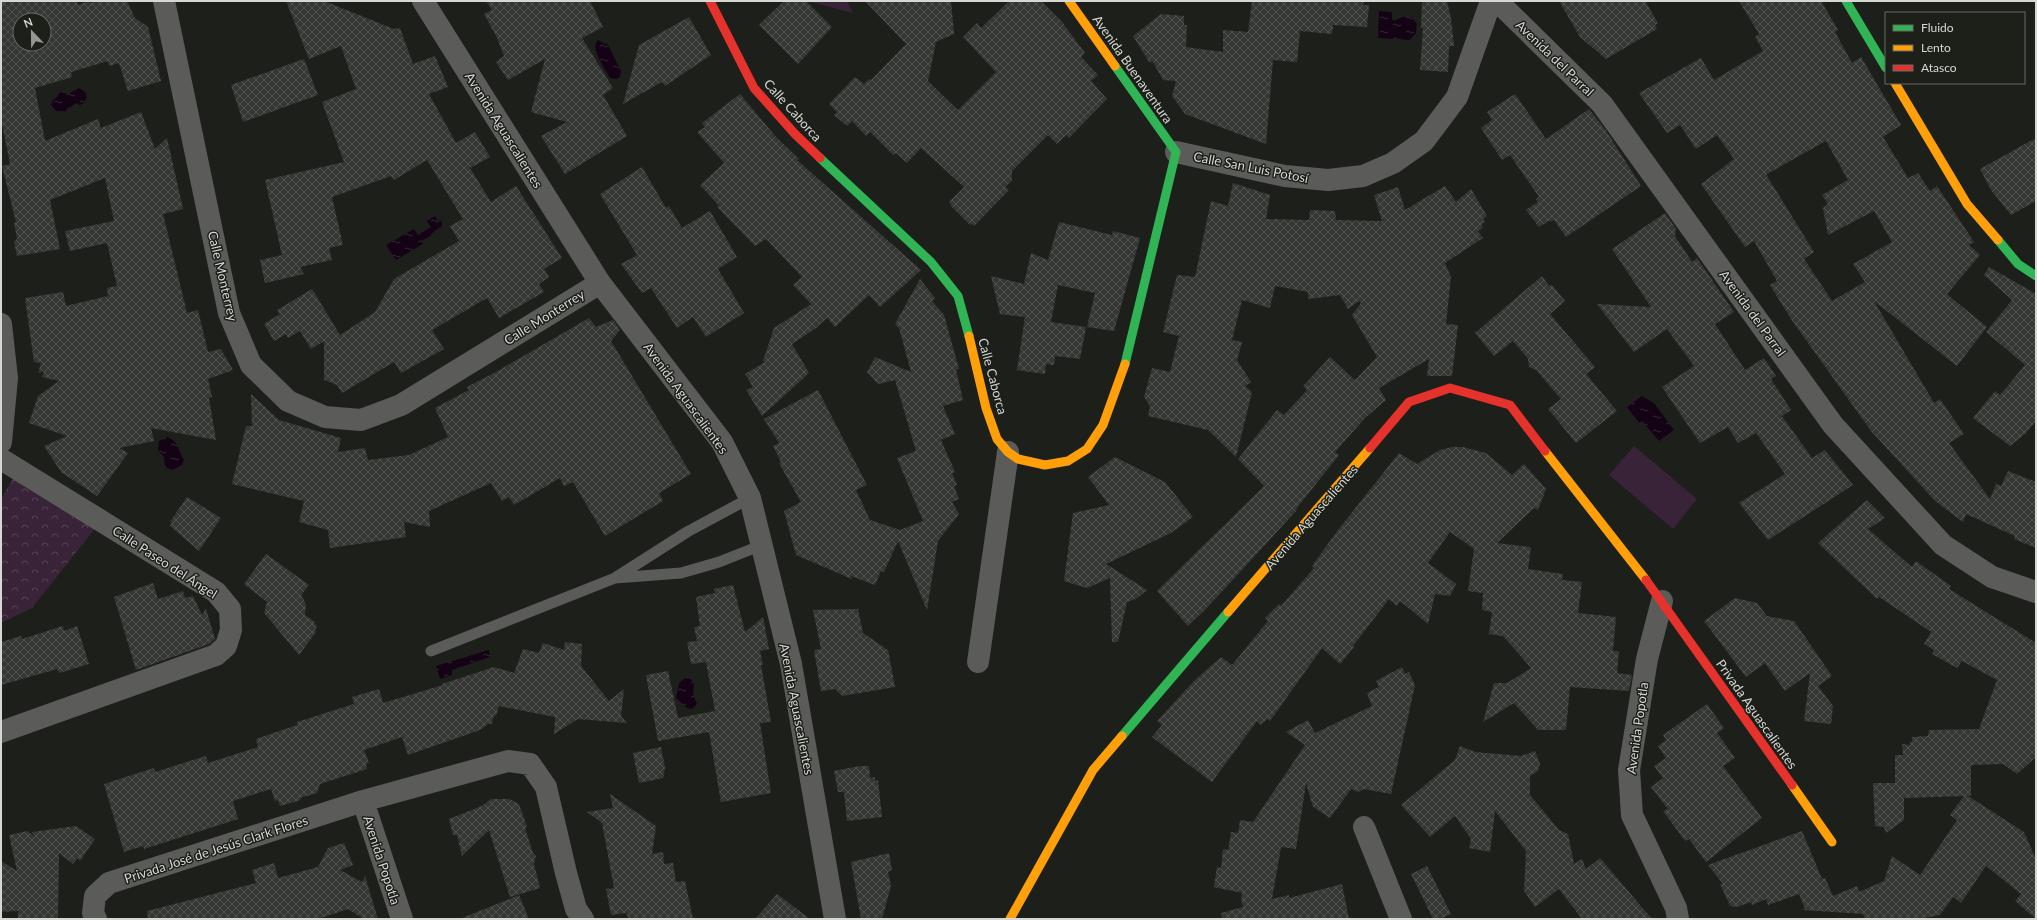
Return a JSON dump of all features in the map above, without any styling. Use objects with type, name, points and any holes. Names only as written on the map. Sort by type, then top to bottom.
[{"type":"street","name":"Calle Monterrey","points":[[164,1],[229,313],[251,365],[288,401],[325,417],[362,420],[401,405],[600,283]]},
{"type":"street","name":"Avenida Aguascalientes","points":[[423,1],[600,283],[722,442],[750,498],[791,664],[835,919]]},
{"type":"street","name":"Calle Caborca","points":[[710,1],[754,88],[795,134],[931,262],[958,296],[978,371],[986,408],[997,439],[1008,452],[1018,459],[1045,464],[1068,461],[1087,449],[1104,425],[1123,373],[1176,152]]},
{"type":"street","name":"Avenida Buenaventura","points":[[1069,1],[1176,152]]},
{"type":"street","name":"Calle San Luis Potosí","points":[[1176,152],[1285,176],[1328,180],[1363,176],[1393,163],[1424,141],[1457,97],[1491,1]]},
{"type":"street","name":"Avenida del Parral","points":[[1497,1],[1602,104],[1833,425],[1943,545],[1992,577],[2036,592]]},
{"type":"street","points":[[1846,1],[1885,66]]},
{"type":"street","points":[[1896,84],[1967,204],[2018,264],[2036,276]]},
{"type":"street","points":[[1,324],[6,378],[1,442]]},
{"type":"street","name":"Avenida Aguascalientes","points":[[1010,919],[1093,770],[1409,402],[1450,388],[1510,405],[1662,601]]},
{"type":"street","points":[[978,662],[1008,452]]},
{"type":"street","name":"Calle Paseo del Ángel","points":[[1,459],[216,592],[230,609],[231,630],[226,646],[216,655],[1,732]]},
{"type":"street","name":"Privada Aguascalientes","points":[[1662,601],[1832,842]]},
{"type":"street","name":"Avenida Popotla","points":[[1662,601],[1647,659],[1629,770],[1632,815],[1676,908],[1678,919]]},
{"type":"street","name":"Privada José de Jesús Clark Flores","points":[[96,919],[93,913],[95,896],[109,883],[363,801],[508,761],[530,764],[546,786],[576,909],[583,919]]},
{"type":"street","name":"Avenida Popotla","points":[[363,801],[402,919]]},
{"type":"street","points":[[1364,827],[1401,919]]},
{"type":"lane","points":[[431,651],[615,578],[687,532],[750,498]]},
{"type":"lane","points":[[615,578],[681,573],[719,562],[762,545]]},
{"type":"green space","points":[[807,1],[847,1],[853,13]]},
{"type":"green space","points":[[1634,446],[1697,499],[1673,529],[1609,475]]},
{"type":"green space","points":[[15,474],[97,526],[32,608],[1,623],[1,499]]},
{"type":"water","points":[[1379,11],[1392,12],[1392,19],[1394,21],[1402,17],[1412,17],[1417,24],[1416,33],[1410,40],[1378,38]]},
{"type":"water","points":[[598,40],[605,44],[607,43],[621,71],[620,77],[616,79],[610,78],[595,48]]},
{"type":"water","points":[[79,88],[85,92],[87,97],[84,103],[80,105],[76,103],[64,112],[56,111],[51,105],[53,100],[60,92],[68,94]]},
{"type":"water","points":[[435,216],[437,220],[442,222],[442,226],[433,232],[434,234],[421,241],[423,244],[396,260],[386,245],[414,229],[418,235],[431,227],[427,221]]},
{"type":"water","points":[[1642,396],[1654,403],[1674,430],[1659,441],[1642,421],[1639,423],[1627,407]]},
{"type":"water","points":[[166,437],[173,440],[184,460],[182,465],[172,470],[165,467],[164,457],[158,450],[159,441]]},
{"type":"water","points":[[489,650],[490,657],[452,670],[452,675],[440,679],[436,666]]},
{"type":"water","points":[[685,678],[691,679],[694,684],[693,694],[697,704],[692,709],[687,708],[676,698],[679,683]]},
{"type":"building","points":[[1,1],[77,1],[78,5],[89,1],[90,3],[98,1],[127,1],[135,18],[148,27],[161,81],[128,91],[119,63],[109,66],[108,61],[71,72],[72,77],[35,88],[45,141],[98,119],[101,128],[141,112],[155,149],[167,138],[183,209],[163,214],[187,313],[198,310],[208,352],[221,349],[233,370],[208,379],[212,397],[209,398],[216,440],[151,428],[154,441],[119,448],[128,453],[97,496],[61,472],[44,446],[67,436],[29,423],[38,396],[59,381],[42,377],[44,371],[38,373],[41,363],[34,362],[25,298],[63,292],[66,306],[108,296],[107,288],[117,286],[107,243],[70,251],[65,231],[114,221],[105,178],[50,200],[60,249],[17,256],[14,242],[17,239],[14,223],[16,222],[2,166],[10,164],[1,119]]},
{"type":"building","points":[[286,1],[324,1],[394,29],[400,28],[413,64],[435,56],[448,87],[429,94],[456,143],[475,132],[490,157],[470,168],[491,202],[516,186],[562,258],[544,269],[549,277],[539,284],[544,292],[499,318],[487,298],[432,330],[444,349],[401,373],[394,362],[342,393],[337,385],[324,380],[324,341],[311,349],[300,331],[288,338],[286,334],[274,341],[264,324],[280,314],[277,310],[312,289],[340,335],[375,312],[394,279],[459,241],[450,226],[463,219],[427,160],[394,180],[391,176],[332,197],[343,245],[329,248],[332,260],[300,267],[304,274],[265,283],[260,260],[282,255],[265,180],[344,162],[322,102],[356,89],[341,46],[309,59]]},
{"type":"building","points":[[486,1],[590,1],[603,27],[582,38],[613,88],[603,95],[627,136],[565,174],[541,136],[567,122],[531,112],[545,59],[508,80],[496,62],[504,56],[497,38],[484,14],[492,10]]},
{"type":"building","points":[[784,1],[806,1],[832,27],[798,64],[759,25]]},
{"type":"building","points":[[865,1],[951,1],[954,34],[936,42],[928,81],[958,110],[996,72],[963,37],[977,23],[981,28],[1009,1],[1041,1],[1062,22],[1085,53],[1081,57],[1098,75],[1091,81],[1107,99],[1069,138],[1066,135],[1057,144],[1048,135],[1012,171],[1012,180],[1005,187],[1009,190],[974,226],[972,224],[970,225],[950,205],[951,204],[949,202],[964,187],[921,148],[907,163],[896,153],[893,155],[870,132],[866,136],[852,121],[847,126],[834,115],[837,112],[829,104],[855,77],[864,84],[869,79],[871,80],[906,44]]},
{"type":"building","points":[[1252,1],[1364,1],[1363,5],[1369,5],[1367,27],[1333,25],[1332,34],[1300,31],[1297,62],[1273,60],[1266,144],[1185,114],[1172,96],[1176,81],[1163,80],[1153,62],[1149,62],[1133,36],[1161,14],[1184,16],[1184,25],[1187,25],[1186,47],[1223,52],[1223,30],[1248,32]]},
{"type":"building","points":[[1422,1],[1447,1],[1451,18],[1454,46],[1449,46],[1448,72],[1420,70],[1423,28],[1421,28]]},
{"type":"building","points":[[1559,1],[1645,1],[1658,23],[1655,25],[1657,29],[1606,59],[1580,37]]},
{"type":"building","points":[[1739,1],[1821,1],[1838,30],[1835,32],[1852,63],[1861,57],[1901,125],[1883,137],[1908,178],[1918,173],[1930,191],[1937,186],[1974,242],[1969,245],[1980,255],[1947,294],[1987,327],[1957,366],[1874,301],[1934,403],[1940,399],[1964,434],[1949,443],[1990,499],[1996,484],[2001,486],[2008,471],[2036,482],[2036,548],[2014,539],[2015,536],[1966,514],[1963,522],[1935,501],[1871,431],[1791,319],[1770,285],[1777,281],[1754,241],[1745,247],[1701,184],[1734,159],[1717,135],[1696,149],[1680,125],[1667,133],[1639,93],[1701,58],[1714,80],[1763,51],[1755,37],[1759,34]],"holes":[[[1826,141],[1848,180],[1822,195],[1828,204],[1823,208],[1828,235],[1874,211],[1892,242],[1853,264],[1865,282],[1832,301],[1804,259],[1814,252],[1767,174]]]},
{"type":"building","points":[[689,17],[711,55],[665,86],[662,82],[623,104],[639,45]]},
{"type":"building","points":[[304,59],[318,95],[243,122],[231,85]]},
{"type":"building","points":[[740,94],[776,137],[799,159],[797,160],[921,270],[880,307],[869,295],[835,327],[827,318],[816,328],[792,344],[809,373],[762,416],[746,390],[753,387],[745,374],[765,362],[763,361],[774,328],[811,304],[793,285],[802,277],[766,239],[755,246],[717,207],[719,206],[700,185],[724,163],[697,132],[705,127],[702,123]]},
{"type":"building","points":[[1515,94],[1546,139],[1589,109],[1605,129],[1641,186],[1566,237],[1554,220],[1551,222],[1550,220],[1539,227],[1526,210],[1538,202],[1536,199],[1539,197],[1510,155],[1502,160],[1481,128],[1492,120],[1487,112]]},
{"type":"building","points":[[2036,138],[2036,201],[2011,215],[1991,190],[1980,169]]},
{"type":"building","points":[[642,167],[666,208],[669,206],[682,228],[710,211],[737,257],[718,269],[744,313],[706,337],[693,317],[677,328],[651,288],[642,293],[621,264],[637,255],[600,194]]},
{"type":"building","points":[[1233,183],[1270,195],[1266,219],[1309,220],[1310,210],[1335,211],[1336,220],[1382,221],[1374,195],[1398,187],[1405,210],[1445,186],[1456,202],[1471,189],[1487,216],[1483,219],[1485,222],[1481,225],[1483,228],[1478,231],[1483,238],[1445,263],[1451,277],[1446,324],[1458,325],[1452,376],[1427,376],[1429,359],[1379,388],[1386,400],[1365,418],[1335,452],[1339,455],[1296,509],[1297,510],[1205,610],[1188,626],[1157,591],[1264,486],[1238,459],[1277,410],[1284,415],[1307,390],[1303,386],[1330,357],[1355,380],[1377,357],[1352,315],[1361,303],[1359,301],[1348,309],[1340,295],[1308,299],[1308,292],[1275,286],[1270,308],[1242,300],[1232,340],[1242,342],[1237,360],[1251,382],[1245,386],[1252,392],[1236,457],[1208,430],[1148,416],[1150,406],[1144,397],[1152,368],[1170,372],[1179,336],[1163,332],[1177,275],[1195,277],[1211,201],[1228,206]]},
{"type":"building","points":[[1665,213],[1676,229],[1675,236],[1692,262],[1697,258],[1734,312],[1715,324],[1745,370],[1764,358],[1776,376],[1771,379],[1791,410],[1782,416],[1812,458],[1825,450],[1853,485],[1768,540],[1739,503],[1785,474],[1756,433],[1738,443],[1728,427],[1700,443],[1662,387],[1694,366],[1667,329],[1634,352],[1597,304],[1651,307],[1612,249]]},
{"type":"building","points":[[1059,222],[1112,235],[1113,231],[1140,238],[1114,331],[1087,327],[1095,293],[1058,285],[1051,322],[1086,327],[1080,359],[1055,356],[1054,365],[1046,364],[1045,374],[1017,370],[1025,317],[1000,314],[991,276],[1024,284],[1031,253],[1048,260]]},
{"type":"building","points":[[1989,267],[2036,294],[2036,421],[2025,434],[2010,446],[1973,418],[1995,391],[2000,395],[2025,365],[1986,332],[2012,300],[1984,275]]},
{"type":"building","points":[[1542,276],[1549,286],[1552,285],[1565,301],[1550,314],[1595,367],[1586,374],[1617,411],[1576,443],[1548,409],[1561,399],[1536,370],[1529,367],[1528,359],[1513,341],[1494,356],[1475,333]]},
{"type":"building","points":[[920,279],[935,298],[932,301],[944,315],[959,369],[956,370],[963,400],[943,406],[955,434],[941,440],[955,472],[952,473],[957,485],[954,486],[959,499],[952,502],[959,514],[938,541],[927,610],[898,541],[884,572],[881,571],[875,585],[851,576],[852,579],[796,555],[784,511],[801,502],[779,463],[781,462],[773,446],[779,443],[764,419],[818,390],[867,485],[856,490],[870,520],[900,530],[923,521],[897,458],[916,451],[895,380],[878,384],[867,372],[875,357],[911,372],[899,328],[895,324]]},
{"type":"building","points":[[589,318],[596,327],[613,320],[620,330],[611,341],[691,474],[659,493],[663,501],[605,536],[573,482],[564,486],[560,478],[514,505],[509,497],[502,501],[491,483],[429,511],[430,527],[404,522],[406,537],[330,548],[328,530],[299,522],[304,501],[232,484],[246,426],[252,426],[251,394],[279,420],[341,438],[338,452],[365,448],[368,460],[409,455],[448,437],[435,408],[469,390],[467,387],[496,372]]},
{"type":"building","points":[[1452,447],[1463,447],[1486,453],[1512,475],[1524,464],[1546,489],[1538,510],[1534,508],[1497,543],[1531,547],[1528,569],[1563,574],[1562,580],[1582,582],[1578,613],[1616,617],[1613,651],[1619,651],[1617,673],[1632,675],[1629,691],[1570,687],[1566,730],[1538,730],[1514,703],[1483,722],[1494,683],[1507,683],[1531,668],[1503,636],[1489,634],[1492,612],[1482,610],[1483,593],[1468,591],[1474,549],[1450,532],[1428,563],[1456,584],[1450,596],[1435,594],[1428,624],[1400,601],[1397,606],[1389,599],[1340,664],[1322,648],[1270,721],[1267,719],[1261,725],[1257,721],[1212,782],[1152,737],[1162,725],[1157,721],[1195,680],[1221,657],[1232,665],[1268,621],[1265,618],[1279,604],[1281,606],[1314,568],[1312,566],[1338,530],[1399,453],[1417,464],[1440,450]]},
{"type":"building","points":[[1115,457],[1165,482],[1193,517],[1171,533],[1106,564],[1147,590],[1136,599],[1127,602],[1118,642],[1112,642],[1110,578],[1087,588],[1064,581],[1073,513],[1109,505],[1088,477]]},
{"type":"building","points":[[187,497],[221,518],[199,551],[170,526],[172,523],[170,522]]},
{"type":"building","points":[[1867,500],[1885,518],[1868,529],[1912,567],[1916,561],[1951,586],[1949,589],[2036,643],[2036,757],[2017,774],[2003,764],[1971,765],[1971,796],[1968,796],[2024,832],[2036,859],[2036,919],[2015,901],[2021,894],[1986,866],[1961,903],[1953,897],[1940,915],[1918,919],[1865,919],[1863,914],[1802,910],[1805,909],[1799,894],[1768,905],[1766,899],[1752,905],[1751,902],[1737,907],[1730,906],[1720,884],[1723,884],[1708,865],[1802,831],[1822,879],[1825,878],[1833,896],[1857,886],[1859,892],[1884,881],[1892,856],[1920,875],[1957,820],[1950,815],[1964,796],[1904,798],[1904,820],[1886,833],[1884,827],[1875,826],[1873,783],[1895,783],[1895,755],[1903,755],[1902,744],[1910,745],[1910,742],[1912,742],[1912,737],[1928,736],[1929,730],[1979,729],[1997,680],[1962,661],[1957,668],[1932,654],[1934,650],[1924,644],[1931,632],[1879,597],[1877,599],[1818,543]]},
{"type":"building","points":[[266,554],[309,585],[301,595],[306,604],[305,615],[315,622],[314,624],[317,626],[315,630],[316,632],[299,655],[264,613],[267,602],[244,584]]},
{"type":"building","points":[[153,583],[158,599],[183,591],[185,598],[193,596],[202,615],[206,609],[215,639],[209,644],[136,670],[114,597]]},
{"type":"building","points":[[733,585],[745,632],[763,617],[769,649],[760,651],[771,722],[760,723],[771,793],[721,802],[709,732],[658,741],[646,675],[668,671],[678,718],[715,711],[706,662],[691,664],[687,642],[697,641],[694,627],[700,626],[696,597],[715,593],[714,589]]},
{"type":"building","points":[[1735,598],[1757,603],[1767,616],[1794,621],[1832,676],[1818,686],[1833,706],[1831,724],[1804,721],[1810,673],[1785,691],[1765,663],[1746,677],[1704,621]]},
{"type":"building","points":[[858,609],[863,633],[888,650],[895,687],[842,696],[835,689],[821,691],[814,650],[821,649],[813,610]]},
{"type":"building","points":[[63,626],[64,631],[77,626],[89,664],[59,673],[57,669],[1,685],[1,642],[21,636],[22,639]]},
{"type":"building","points":[[565,642],[582,644],[581,666],[609,701],[624,689],[621,716],[627,723],[578,719],[554,734],[555,717],[499,706],[496,716],[494,715],[492,724],[488,724],[480,730],[408,755],[402,737],[364,750],[369,763],[366,764],[367,769],[320,784],[317,793],[300,798],[301,800],[280,806],[278,800],[275,801],[271,789],[233,801],[238,819],[144,849],[143,846],[124,852],[104,784],[154,768],[155,772],[206,756],[208,763],[258,747],[256,739],[297,725],[297,722],[354,704],[352,697],[379,689],[383,703],[443,685],[442,684],[494,667],[514,673],[523,649],[539,653],[543,643],[564,650]]},
{"type":"building","points":[[1402,667],[1405,674],[1409,672],[1415,685],[1391,794],[1364,789],[1358,792],[1351,789],[1330,818],[1313,807],[1306,783],[1296,849],[1281,847],[1272,899],[1289,895],[1289,898],[1342,884],[1349,919],[1222,919],[1221,913],[1243,907],[1241,900],[1242,893],[1214,887],[1217,867],[1221,868],[1223,849],[1228,850],[1231,832],[1238,833],[1240,820],[1253,822],[1305,745],[1286,732],[1308,720],[1315,733],[1372,706],[1367,693],[1379,687],[1376,681]]},
{"type":"building","points":[[1707,704],[1724,728],[1717,733],[1735,758],[1723,766],[1762,818],[1706,862],[1689,839],[1685,841],[1663,811],[1668,809],[1651,787],[1663,778],[1654,766],[1666,758],[1658,746],[1666,740],[1663,735]]},
{"type":"building","points":[[1460,746],[1475,752],[1521,756],[1535,751],[1540,764],[1538,771],[1530,776],[1530,795],[1559,830],[1568,834],[1574,864],[1582,859],[1586,869],[1600,858],[1652,919],[1582,919],[1559,889],[1535,907],[1524,891],[1526,851],[1495,811],[1490,852],[1469,848],[1471,839],[1455,816],[1430,837],[1401,805],[1455,760]]},
{"type":"building","points":[[661,747],[665,768],[663,778],[639,783],[633,753]]},
{"type":"building","points":[[860,766],[869,766],[870,778],[875,777],[875,781],[878,780],[882,817],[847,821],[844,792],[838,792],[834,771]]},
{"type":"building","points":[[610,794],[656,826],[652,854],[663,852],[664,864],[673,863],[676,882],[685,881],[693,919],[629,919],[626,913],[611,915],[606,889],[614,888],[602,823],[587,812],[613,808]]},
{"type":"building","points":[[491,799],[509,799],[519,804],[527,827],[525,828],[533,853],[536,856],[534,864],[540,888],[510,897],[489,830],[462,856],[457,835],[453,835],[449,819],[482,806]]},
{"type":"building","points":[[76,826],[95,839],[80,861],[77,858],[73,864],[59,853],[58,919],[18,919],[18,911],[1,912],[1,861],[17,871],[9,835],[27,831],[36,837],[32,832]]},
{"type":"building","points":[[344,843],[353,865],[340,870],[362,882],[365,876],[378,919],[364,919],[348,909],[318,919],[148,919],[147,911],[256,883],[252,870],[274,863],[278,878],[318,867],[328,848]]},
{"type":"building","points":[[889,853],[892,870],[888,872],[891,886],[882,919],[861,919],[851,862]]},
{"type":"building","points":[[1427,866],[1451,914],[1440,919],[1433,919],[1411,874]]},
{"type":"building","points":[[777,894],[810,919],[755,919]]},
{"type":"building","points":[[519,895],[529,919],[462,919],[462,918]]},
{"type":"traffic: fast","points":[[1846,1],[1885,66]]},
{"type":"traffic: fast","points":[[1115,66],[1176,152],[1125,364]]},
{"type":"traffic: fast","points":[[820,158],[931,262],[958,296],[969,336]]},
{"type":"traffic: fast","points":[[1998,240],[2018,264],[2036,276]]},
{"type":"traffic: fast","points":[[1122,736],[1228,612]]},
{"type":"traffic: slow","points":[[1069,1],[1115,66]]},
{"type":"traffic: slow","points":[[1896,84],[1967,204],[1998,240]]},
{"type":"traffic: slow","points":[[969,336],[986,408],[997,439],[1008,452],[1018,459],[1045,465],[1068,461],[1087,449],[1103,425],[1125,364]]},
{"type":"traffic: slow","points":[[1228,612],[1370,448]]},
{"type":"traffic: slow","points":[[1545,451],[1646,580]]},
{"type":"traffic: slow","points":[[1010,919],[1093,770],[1122,736]]},
{"type":"traffic: slow","points":[[1792,785],[1832,842]]},
{"type":"traffic: jam","points":[[710,1],[754,88],[795,134],[820,158]]},
{"type":"traffic: jam","points":[[1370,448],[1409,402],[1450,388],[1510,405],[1545,451]]},
{"type":"traffic: jam","points":[[1646,580],[1792,785]]}]
